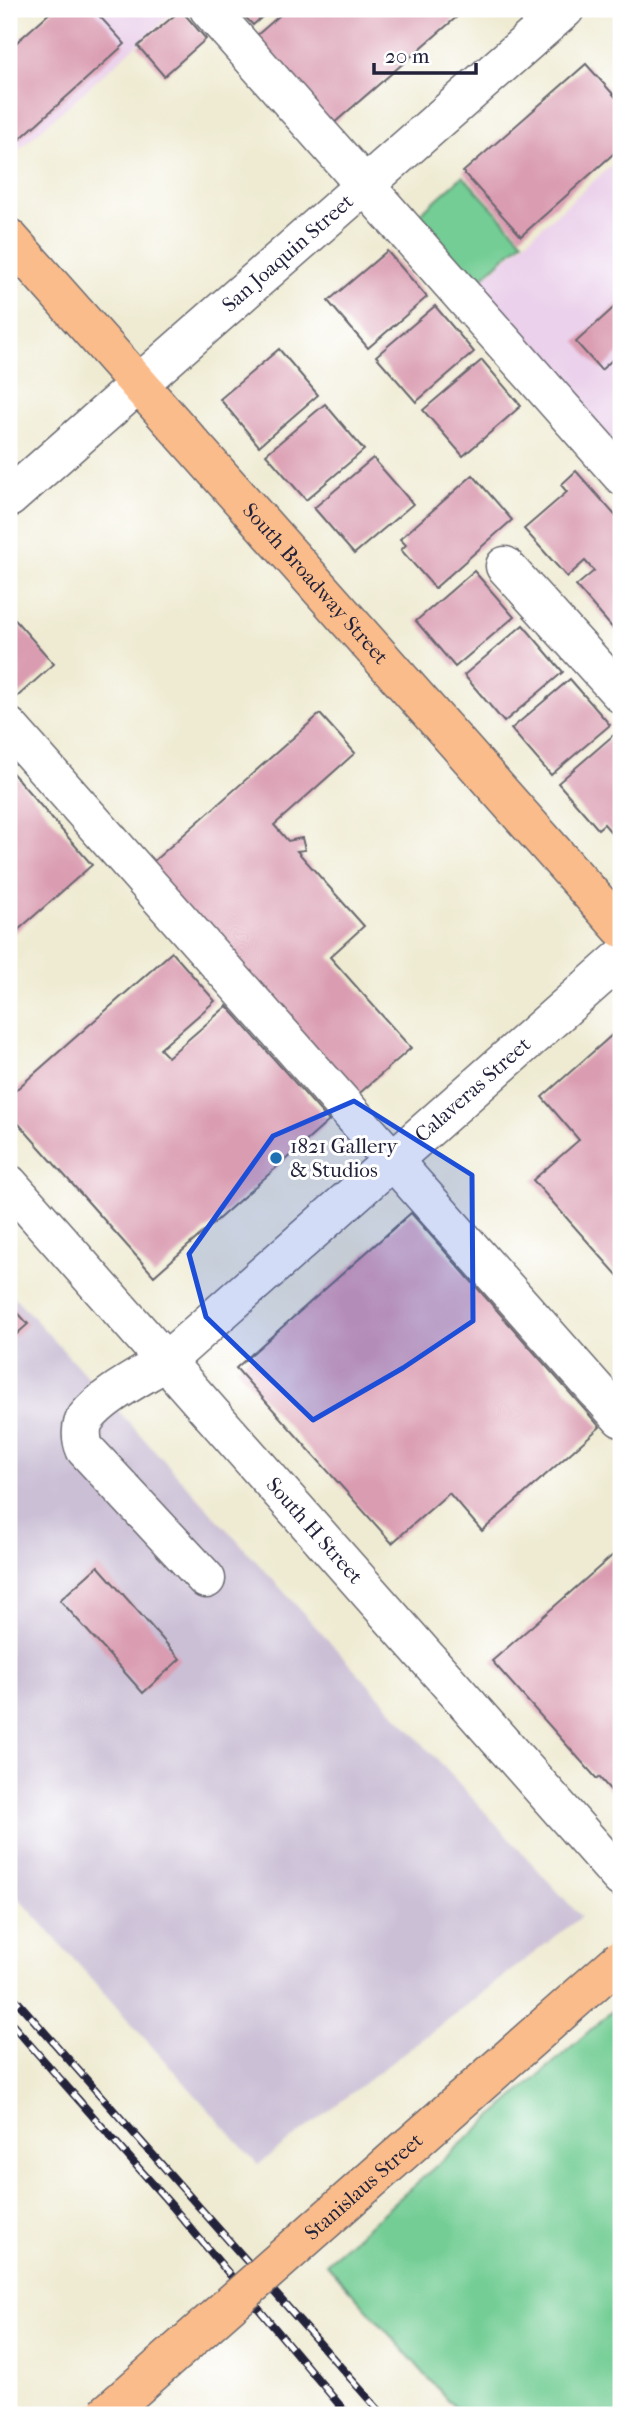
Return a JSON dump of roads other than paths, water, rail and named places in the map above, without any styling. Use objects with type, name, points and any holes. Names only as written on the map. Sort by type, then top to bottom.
[{"type":"main road","name":"South Broadway Street","points":[[9,238],[621,928]]},
{"type":"main road","name":"Stanislaus Street","points":[[105,2415],[621,1958]]},
{"type":"street","points":[[209,9],[621,475]]},
{"type":"street","name":"San Joaquin Street","points":[[9,498],[565,9]]},
{"type":"street","points":[[505,566],[621,694]]},
{"type":"street","points":[[9,727],[621,1418]]},
{"type":"street","name":"Calaveras Street","points":[[206,1578],[85,1449],[81,1441],[85,1419],[107,1399],[166,1361],[621,958]]},
{"type":"street","name":"South H Street","points":[[9,1184],[621,1878]]},
{"type":"railway","points":[[9,1992],[383,2415]]},
{"type":"railway","points":[[9,2021],[172,2206],[348,2415]]},
{"type":"place","name":"1821 Gallery & Studios","points":[[276,1158]]}]
